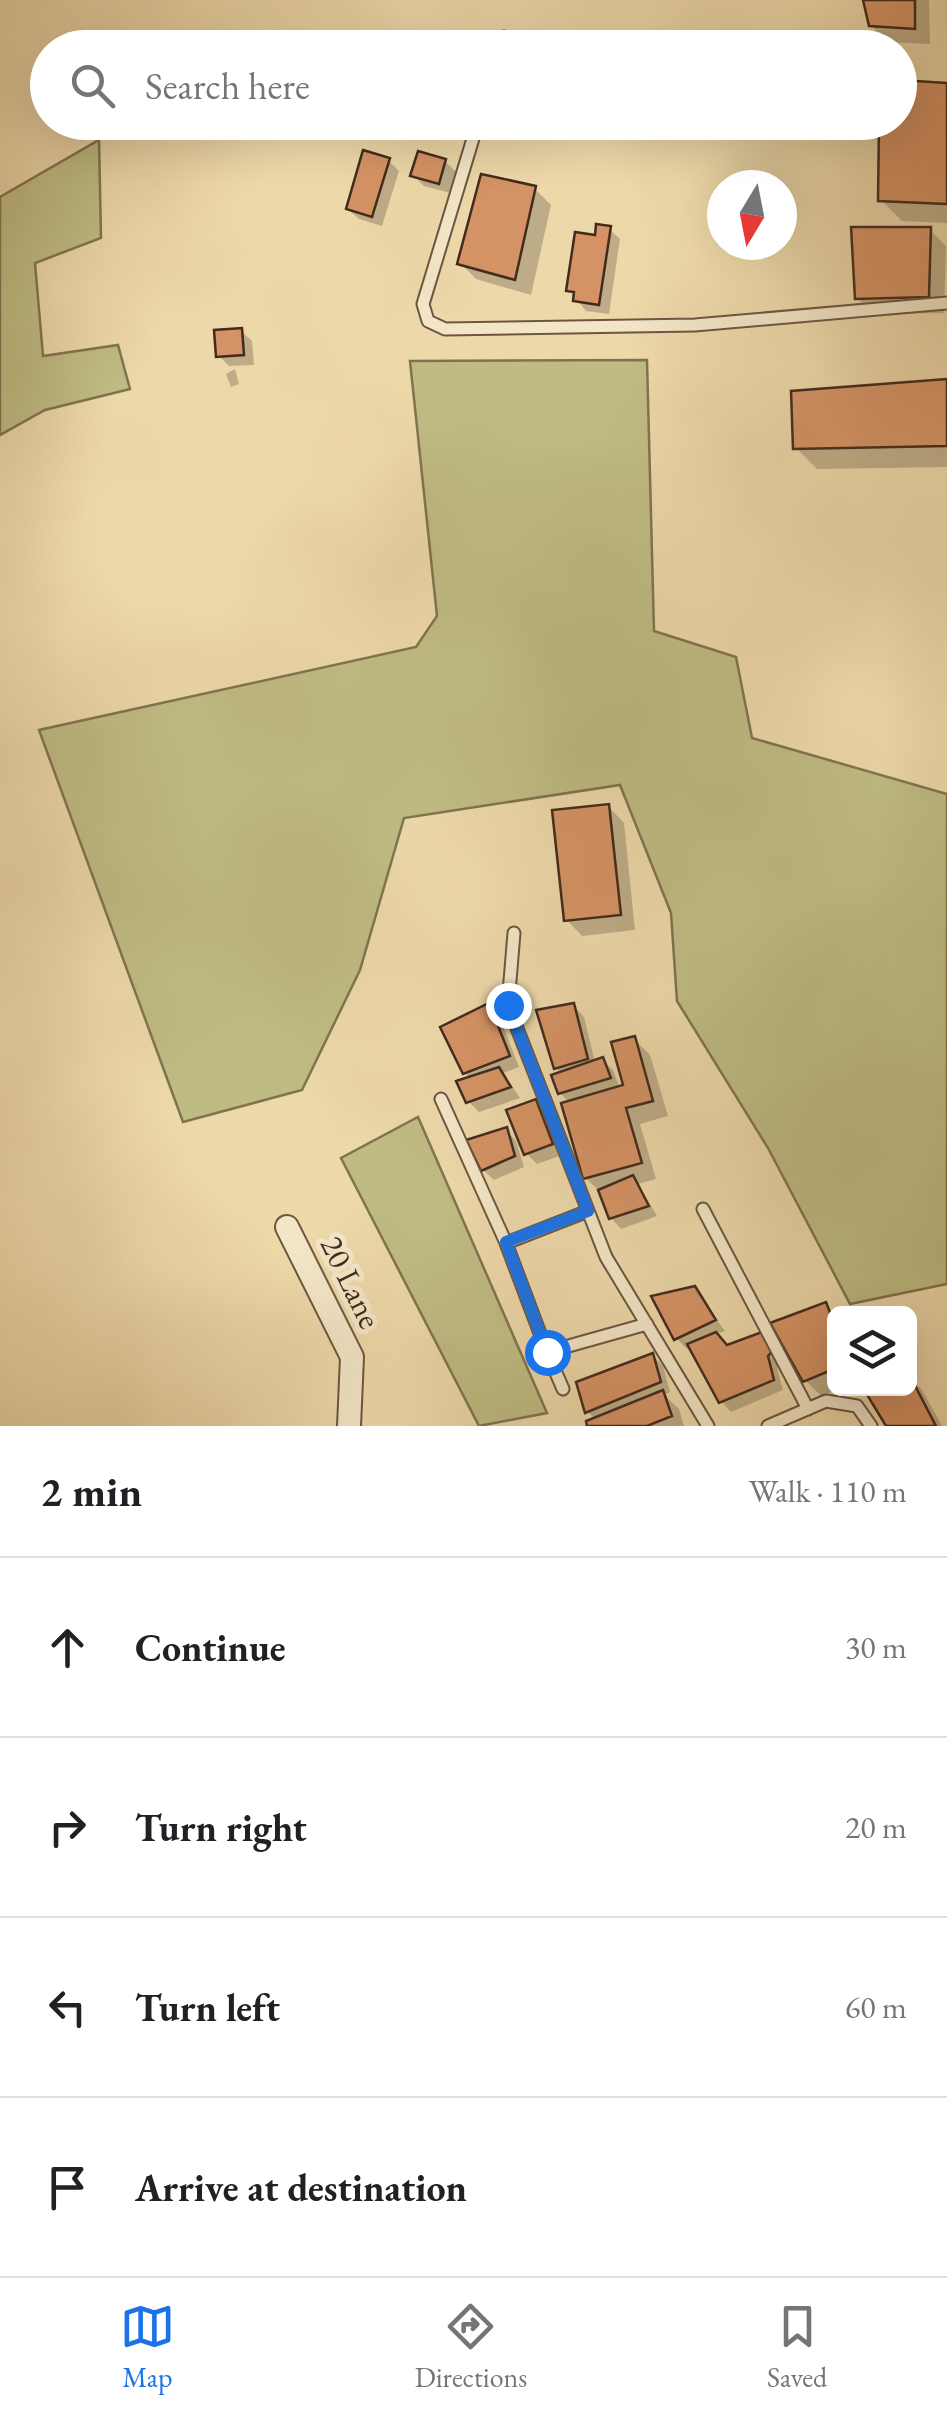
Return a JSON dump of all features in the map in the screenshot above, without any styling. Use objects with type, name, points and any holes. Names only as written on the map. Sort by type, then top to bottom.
[{"type":"street","name":"20 Lane","points":[[288,1226],[352,1357],[350,1426]]},
{"type":"lane","points":[[473,140],[423,304],[428,322],[444,328],[695,325],[947,304]]},
{"type":"lane","points":[[514,932],[508,1005],[606,1257],[708,1426]]},
{"type":"lane","points":[[440,1099],[506,1242],[562,1389]]},
{"type":"lane","points":[[703,1209],[808,1409]]},
{"type":"lane","points":[[506,1242],[588,1211]]},
{"type":"lane","points":[[547,1352],[646,1324]]},
{"type":"lane","points":[[768,1426],[826,1402],[857,1406],[871,1426]]},
{"type":"shaded area","points":[[99,140],[101,238],[35,263],[43,356],[118,345],[130,389],[45,410],[0,435],[0,197]]},
{"type":"shaded area","points":[[647,360],[654,631],[736,657],[752,738],[947,794],[947,1284],[850,1304],[768,1148],[677,1001],[671,913],[620,785],[404,818],[360,970],[302,1090],[183,1122],[39,730],[416,647],[437,616],[410,361]]},
{"type":"shaded area","points":[[418,1117],[547,1413],[479,1426],[341,1158]]},
{"type":"building","points":[[863,0],[915,0],[915,29],[869,26]]},
{"type":"building","points":[[917,81],[947,83],[947,204],[878,201],[879,140],[917,140]]},
{"type":"building","points":[[363,150],[390,158],[372,217],[346,209]]},
{"type":"building","points":[[418,151],[446,159],[439,184],[410,176]]},
{"type":"building","points":[[481,174],[536,186],[515,280],[457,264]]},
{"type":"building","points":[[596,224],[611,226],[599,305],[573,301],[574,292],[566,291],[575,232],[595,235]]},
{"type":"building","points":[[851,227],[931,227],[929,297],[855,299]]},
{"type":"building","points":[[242,328],[244,355],[216,357],[214,330]]},
{"type":"building","points":[[947,379],[947,446],[793,449],[791,391]]},
{"type":"building","points":[[609,804],[621,915],[564,921],[552,810]]},
{"type":"building","points":[[489,1003],[510,1056],[463,1074],[440,1027]]},
{"type":"building","points":[[574,1003],[588,1059],[554,1069],[536,1010]]},
{"type":"building","points":[[635,1036],[653,1101],[626,1108],[642,1163],[583,1179],[561,1103],[623,1085],[611,1042]]},
{"type":"building","points":[[603,1057],[611,1078],[558,1094],[551,1075]]},
{"type":"building","points":[[499,1067],[511,1087],[466,1103],[456,1081]]},
{"type":"building","points":[[536,1099],[553,1144],[524,1155],[506,1110]]},
{"type":"building","points":[[507,1127],[515,1156],[481,1171],[466,1140]]},
{"type":"building","points":[[633,1175],[649,1206],[609,1219],[598,1190]]},
{"type":"building","points":[[695,1286],[716,1320],[674,1340],[651,1296]]},
{"type":"building","points":[[826,1302],[827,1372],[803,1382],[770,1323]]},
{"type":"building","points":[[716,1332],[727,1345],[762,1332],[774,1349],[768,1356],[774,1380],[719,1403],[687,1344]]},
{"type":"building","points":[[653,1353],[661,1382],[585,1413],[576,1382]]},
{"type":"building","points":[[917,1389],[936,1426],[886,1426],[868,1396],[917,1396]]},
{"type":"building","points":[[663,1390],[672,1416],[647,1426],[587,1426],[586,1421]]},
{"type":"route","points":[[508,1005],[588,1211],[506,1242],[547,1352]]}]
